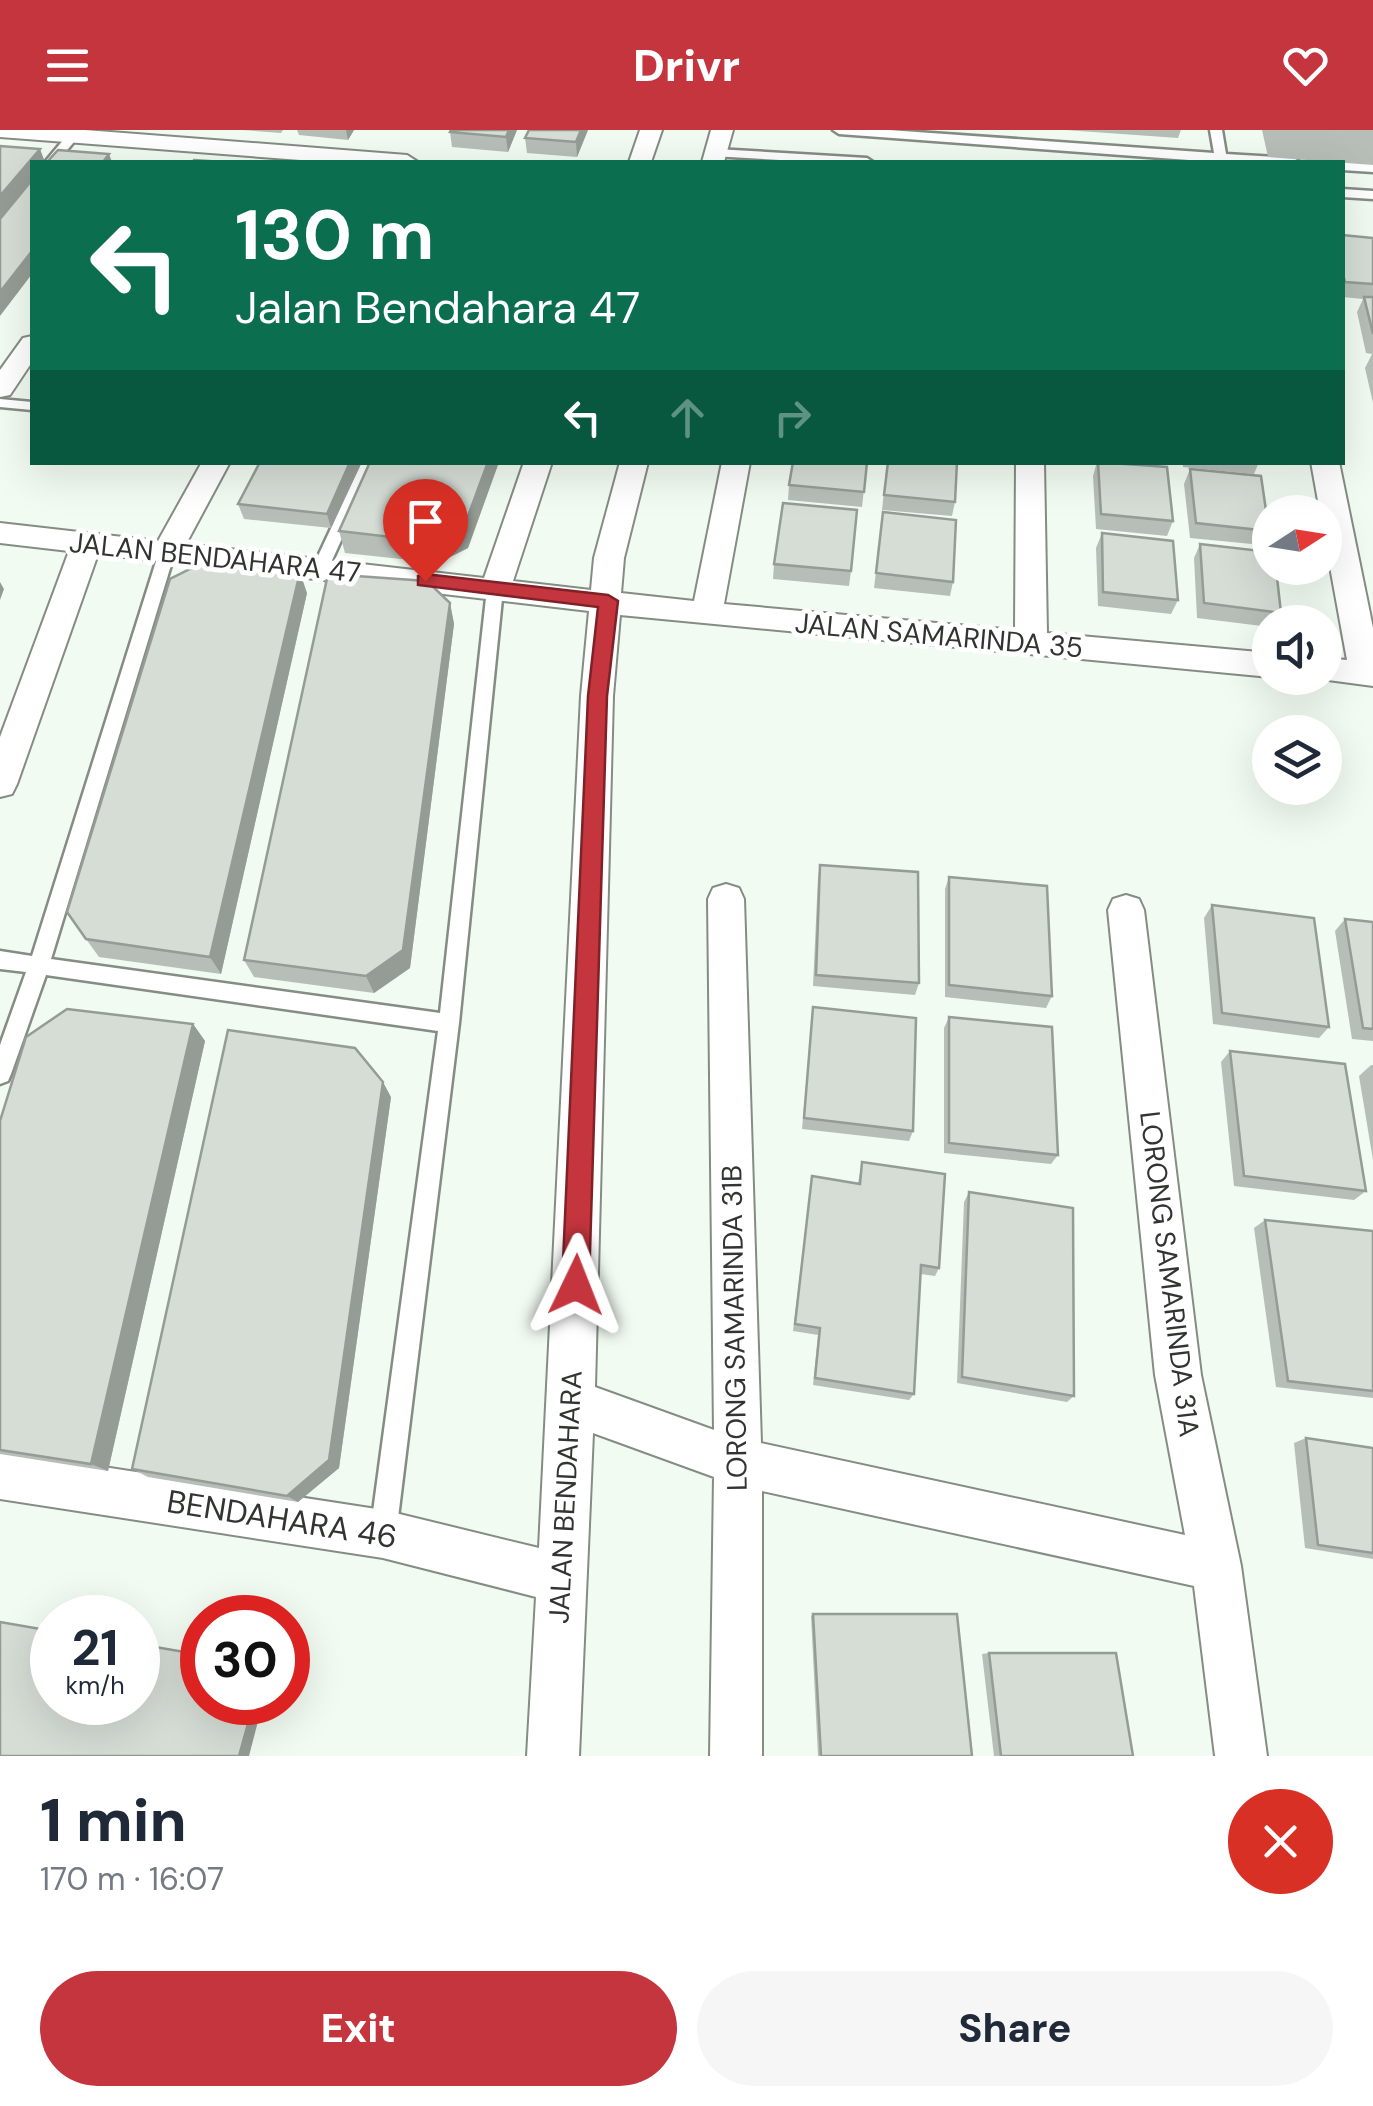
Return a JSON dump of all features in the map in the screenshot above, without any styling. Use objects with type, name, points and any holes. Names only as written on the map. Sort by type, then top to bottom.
[{"type":"street","points":[[0,130],[178,146],[393,158]]},
{"type":"street","points":[[641,160],[652,130]]},
{"type":"street","points":[[0,389],[30,347]]},
{"type":"street","points":[[166,552],[214,465]]},
{"type":"street","points":[[495,589],[537,465]]},
{"type":"street","name":"JALAN BENDAHARA","points":[[552,1756],[571,1402],[598,696],[610,558],[633,465]]},
{"type":"street","points":[[707,614],[735,465]]},
{"type":"street","points":[[1030,465],[1031,643]]},
{"type":"street","points":[[1326,465],[1370,674],[1342,672]]},
{"type":"street","name":"JALAN BENDAHARA 47","points":[[0,533],[608,601]]},
{"type":"street","points":[[0,784],[87,543]]},
{"type":"street","name":"JALAN SAMARINDA 35","points":[[608,601],[707,614],[1252,663]]},
{"type":"street","name":"LORONG SAMARINDA 31B","points":[[726,900],[738,1462],[736,1756]]},
{"type":"street","name":"LORONG SAMARINDA 31A","points":[[1126,910],[1178,1375],[1216,1566],[1241,1756]]},
{"type":"street","points":[[571,1402],[738,1462],[1216,1566]]},
{"type":"street","name":"BENDAHARA 46","points":[[0,1475],[383,1534],[561,1578]]},
{"type":"lane","points":[[838,130],[1222,160],[1216,130]]},
{"type":"lane","points":[[53,160],[73,136]]},
{"type":"lane","points":[[717,148],[846,160]]},
{"type":"lane","points":[[1345,166],[1373,168]]},
{"type":"lane","points":[[1345,193],[1373,195]]},
{"type":"lane","points":[[0,403],[30,406]]},
{"type":"lane","points":[[320,569],[369,465]]},
{"type":"lane","points":[[0,1074],[40,963],[166,552]]},
{"type":"lane","points":[[383,1534],[449,1023],[495,589]]},
{"type":"lane","points":[[0,960],[449,1023]]},
{"type":"building","points":[[451,130],[509,130],[506,137]]},
{"type":"building","points":[[529,130],[581,130],[576,142],[525,138]]},
{"type":"building","points":[[0,146],[40,149],[30,160],[0,196]]},
{"type":"building","points":[[58,150],[109,154],[104,160],[49,160]]},
{"type":"building","points":[[30,182],[30,254],[0,292],[0,219]]},
{"type":"building","points":[[1345,235],[1373,238],[1373,284],[1345,282]]},
{"type":"building","points":[[1364,297],[1373,297],[1373,334]]},
{"type":"building","points":[[258,465],[349,465],[327,514],[238,504]]},
{"type":"building","points":[[369,465],[487,465],[464,527],[434,542],[339,531]]},
{"type":"building","points":[[792,465],[867,465],[864,492],[789,485]]},
{"type":"building","points":[[888,465],[957,465],[955,502],[884,495]]},
{"type":"building","points":[[1098,465],[1167,467],[1173,521],[1101,514]]},
{"type":"building","points":[[1190,469],[1261,476],[1264,495],[1252,495],[1252,529],[1196,523]]},
{"type":"building","points":[[783,503],[857,510],[851,571],[774,564]]},
{"type":"building","points":[[883,512],[956,520],[953,582],[876,573]]},
{"type":"building","points":[[1102,533],[1173,541],[1178,600],[1103,592]]},
{"type":"building","points":[[1200,544],[1252,550],[1252,585],[1278,585],[1280,605],[1252,605],[1252,609],[1204,603]]},
{"type":"building","points":[[204,562],[300,572],[210,957],[86,939],[67,912],[170,579]]},
{"type":"building","points":[[328,574],[427,581],[450,603],[403,950],[366,976],[244,960]]},
{"type":"building","points":[[820,865],[918,872],[919,983],[816,975]]},
{"type":"building","points":[[949,877],[1047,886],[1052,996],[949,985]]},
{"type":"building","points":[[1212,905],[1314,918],[1329,1027],[1222,1013]]},
{"type":"building","points":[[1345,919],[1373,922],[1373,1029],[1363,1028]]},
{"type":"building","points":[[813,1007],[916,1018],[913,1131],[804,1118]]},
{"type":"building","points":[[67,1009],[193,1024],[91,1464],[0,1450],[0,1121],[26,1037]]},
{"type":"building","points":[[949,1017],[1052,1027],[1058,1155],[949,1143]]},
{"type":"building","points":[[228,1030],[355,1048],[383,1082],[329,1460],[287,1496],[132,1469]]},
{"type":"building","points":[[1230,1051],[1345,1064],[1366,1191],[1244,1176]]},
{"type":"building","points":[[862,1162],[945,1174],[939,1268],[921,1265],[914,1394],[815,1378],[820,1328],[795,1324],[812,1176],[860,1184]]},
{"type":"building","points":[[969,1192],[1073,1208],[1074,1396],[962,1377]]},
{"type":"building","points":[[1265,1220],[1373,1231],[1373,1391],[1288,1381]]},
{"type":"building","points":[[1306,1438],[1373,1448],[1373,1553],[1318,1545]]},
{"type":"building","points":[[813,1614],[957,1614],[972,1756],[821,1756]]},
{"type":"building","points":[[0,1622],[30,1627],[30,1725],[160,1725],[160,1648],[180,1651],[180,1725],[248,1725],[239,1756],[0,1756]]},
{"type":"building","points":[[989,1653],[1116,1653],[1133,1756],[1001,1756]]},
{"type":"route","points":[[425,581],[608,601],[598,696],[576,1285]]}]
